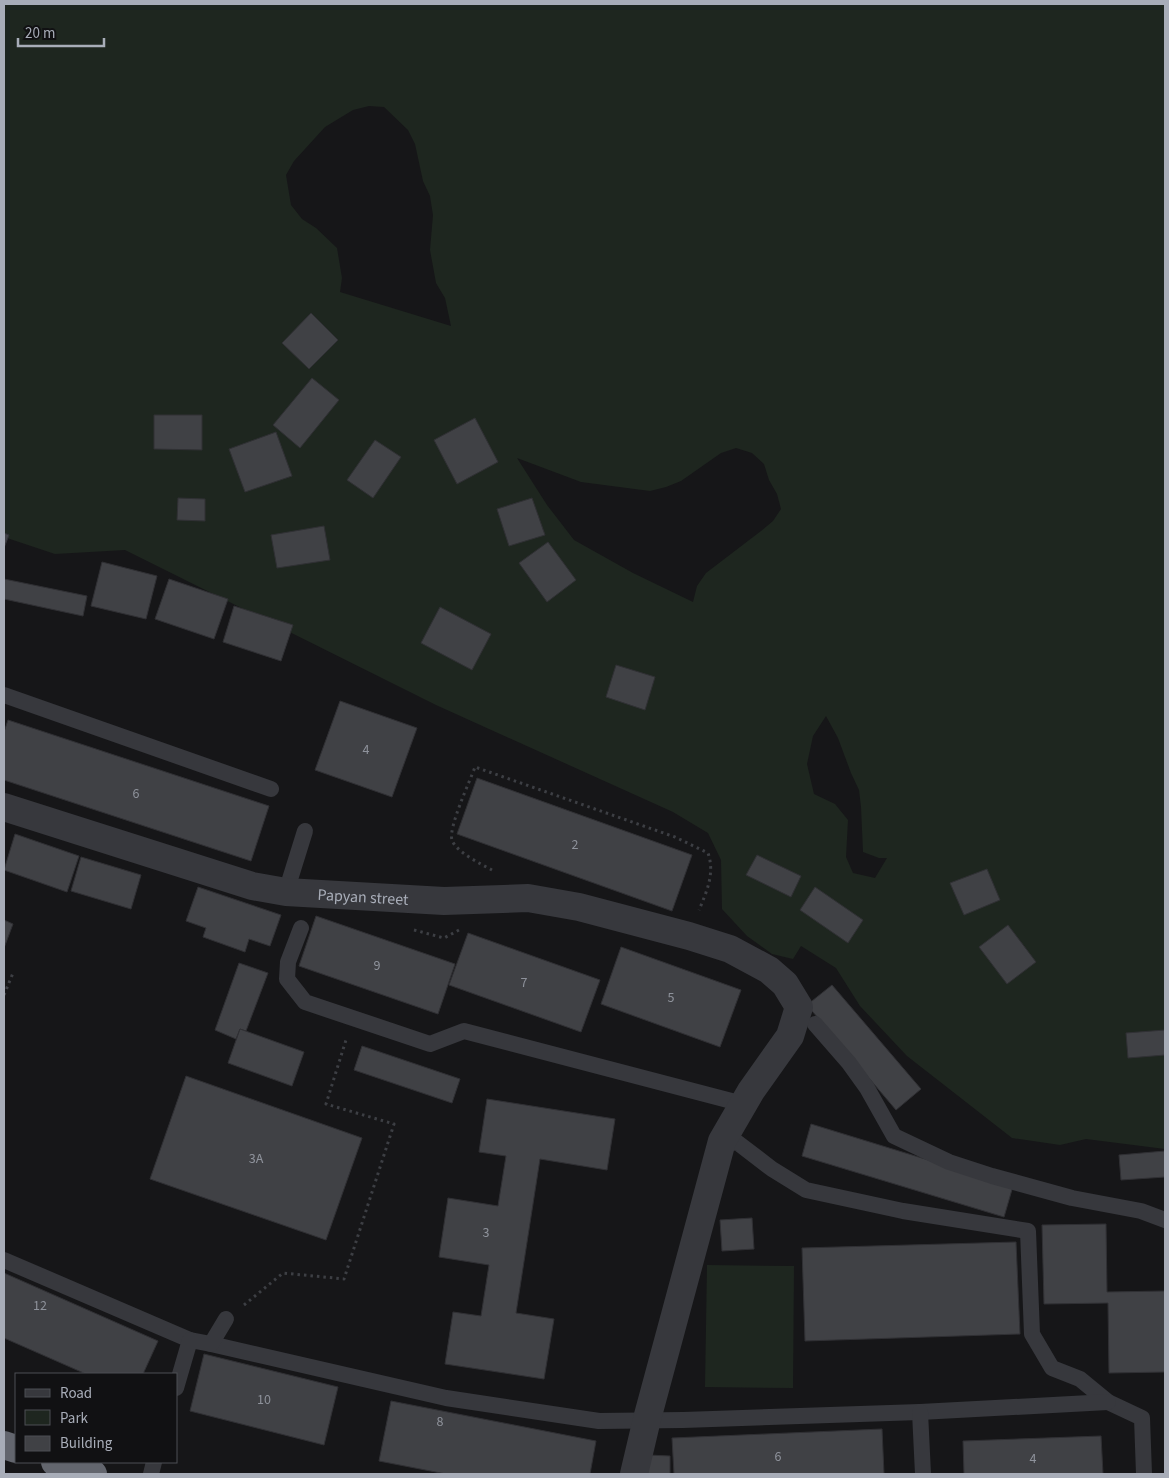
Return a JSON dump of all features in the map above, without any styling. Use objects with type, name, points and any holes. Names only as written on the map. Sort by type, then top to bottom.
[{"type":"highway","points":[[58,1463],[93,1474]]},
{"type":"street","name":"Papyan street","points":[[4,807],[252,886],[286,892],[444,901],[528,898],[578,907],[689,936],[730,949],[769,970],[785,984],[799,1007],[790,1036],[744,1104]]},
{"type":"street","points":[[634,1474],[722,1141],[744,1104]]},
{"type":"lane","points":[[4,695],[271,789]]},
{"type":"lane","points":[[286,892],[306,831]]},
{"type":"lane","points":[[301,928],[288,962],[288,979],[305,1002],[430,1044],[464,1032],[744,1104]]},
{"type":"lane","points":[[815,1024],[862,1082],[894,1136],[950,1162],[992,1176],[1072,1198],[1141,1211],[1165,1220]]},
{"type":"lane","points":[[722,1141],[738,1143],[772,1169],[806,1190],[903,1211],[1028,1231],[1032,1334],[1052,1368],[1080,1379],[1108,1402],[1142,1418],[1144,1474]]},
{"type":"lane","points":[[4,1260],[190,1340],[446,1398],[599,1420],[682,1420],[920,1412],[1108,1402]]},
{"type":"lane","points":[[211,1344],[226,1319]]},
{"type":"lane","points":[[178,1381],[190,1340]]},
{"type":"lane","points":[[920,1412],[923,1474]]},
{"type":"path","points":[[528,898],[496,873],[460,850],[452,840],[452,828],[475,767],[675,837],[708,853],[712,863],[708,887],[689,936]]},
{"type":"path","points":[[407,928],[444,938],[461,929]]},
{"type":"path","points":[[4,996],[13,973]]},
{"type":"path","points":[[226,1319],[283,1273],[344,1279],[394,1124],[326,1104],[353,1019]]},
{"type":"green space","points":[[4,4],[1165,4],[1165,1149],[1086,1139],[1060,1145],[1012,1138],[907,1056],[860,1006],[836,968],[801,946],[793,959],[772,954],[747,936],[722,909],[721,860],[708,833],[673,812],[436,705],[125,550],[55,554],[4,537]],"holes":[[[369,106],[384,107],[408,130],[415,144],[423,181],[430,196],[433,215],[430,250],[436,283],[445,298],[451,326],[340,292],[342,278],[337,248],[316,228],[302,219],[291,205],[286,175],[294,161],[325,127],[353,110]],[[736,448],[752,453],[764,464],[769,480],[777,494],[781,509],[773,521],[706,573],[697,586],[693,602],[633,573],[574,540],[547,505],[517,458],[581,482],[650,491],[681,481],[721,453]],[[826,716],[838,738],[859,790],[863,852],[879,858],[887,858],[875,878],[853,873],[846,857],[848,820],[835,804],[814,794],[807,764],[813,736]]]},
{"type":"green space","points":[[707,1265],[794,1266],[793,1388],[705,1387]]},
{"type":"building","points":[[311,313],[338,340],[309,369],[282,343]]},
{"type":"building","points":[[312,378],[339,400],[300,448],[273,425]]},
{"type":"building","points":[[154,415],[202,415],[202,450],[154,449]]},
{"type":"building","points":[[475,418],[498,462],[457,484],[434,440]]},
{"type":"building","points":[[276,432],[292,476],[245,492],[229,449]]},
{"type":"building","points":[[375,440],[401,457],[373,498],[347,480]]},
{"type":"building","points":[[178,498],[205,499],[205,521],[177,520]]},
{"type":"building","points":[[532,498],[545,535],[509,546],[497,509]]},
{"type":"building","points":[[324,526],[330,560],[277,568],[271,535]]},
{"type":"building","points":[[4,533],[9,535],[4,548]]},
{"type":"building","points":[[548,542],[576,580],[547,602],[519,563]]},
{"type":"building","points":[[102,562],[157,576],[146,619],[91,606]]},
{"type":"building","points":[[4,579],[87,596],[83,616],[4,599]]},
{"type":"building","points":[[169,579],[228,599],[214,639],[155,619]]},
{"type":"building","points":[[234,606],[293,625],[281,661],[223,642]]},
{"type":"building","points":[[440,607],[491,634],[472,670],[421,643]]},
{"type":"building","points":[[616,665],[655,677],[645,710],[606,697]]},
{"type":"building","points":[[340,701],[417,728],[392,797],[315,770]]},
{"type":"building","points":[[8,720],[269,806],[251,861],[4,780],[4,732]]},
{"type":"building","points":[[477,778],[692,855],[672,911],[457,834]]},
{"type":"building","points":[[15,834],[79,856],[67,892],[4,870]]},
{"type":"building","points":[[757,855],[801,876],[791,897],[746,875]]},
{"type":"building","points":[[81,857],[141,875],[131,909],[71,891]]},
{"type":"building","points":[[987,869],[1000,900],[964,915],[950,883]]},
{"type":"building","points":[[198,887],[281,915],[270,946],[249,939],[245,952],[203,937],[206,928],[186,921]]},
{"type":"building","points":[[815,887],[863,920],[848,943],[800,910]]},
{"type":"building","points":[[316,916],[455,964],[438,1014],[299,966]]},
{"type":"building","points":[[4,920],[13,924],[4,948]]},
{"type":"building","points":[[1008,925],[1036,962],[1007,984],[979,947]]},
{"type":"building","points":[[468,933],[600,980],[581,1032],[449,985]]},
{"type":"building","points":[[621,947],[741,990],[720,1047],[601,1004]]},
{"type":"building","points":[[239,963],[268,973],[246,1031],[240,1029],[236,1039],[215,1030]]},
{"type":"building","points":[[832,985],[921,1089],[896,1110],[807,1005]]},
{"type":"building","points":[[240,1029],[304,1052],[292,1086],[228,1063]]},
{"type":"building","points":[[1165,1030],[1165,1055],[1128,1058],[1126,1033]]},
{"type":"building","points":[[362,1046],[460,1079],[452,1103],[354,1070]]},
{"type":"building","points":[[186,1076],[362,1138],[326,1240],[150,1179]]},
{"type":"building","points":[[487,1099],[615,1119],[607,1170],[540,1159],[516,1313],[554,1319],[544,1379],[445,1364],[453,1312],[481,1316],[489,1265],[439,1257],[448,1198],[498,1206],[506,1156],[479,1152]]},
{"type":"building","points":[[811,1124],[1013,1186],[1004,1217],[802,1156]]},
{"type":"building","points":[[1165,1151],[1165,1177],[1121,1180],[1119,1155]]},
{"type":"building","points":[[752,1218],[754,1249],[722,1251],[720,1220]]},
{"type":"building","points":[[1106,1224],[1107,1292],[1165,1291],[1165,1372],[1109,1373],[1108,1303],[1044,1304],[1042,1225]]},
{"type":"building","points":[[1016,1242],[1020,1334],[805,1341],[802,1248]]},
{"type":"building","points":[[4,1273],[158,1341],[143,1373],[84,1373],[4,1338]]},
{"type":"building","points":[[204,1354],[338,1387],[324,1445],[190,1411]]},
{"type":"building","points":[[391,1401],[596,1441],[590,1474],[446,1474],[379,1461]]},
{"type":"building","points":[[882,1429],[884,1474],[674,1474],[672,1438]]},
{"type":"building","points":[[1101,1436],[1103,1474],[964,1474],[963,1441]]},
{"type":"building","points":[[648,1455],[670,1456],[670,1474],[647,1474]]}]
